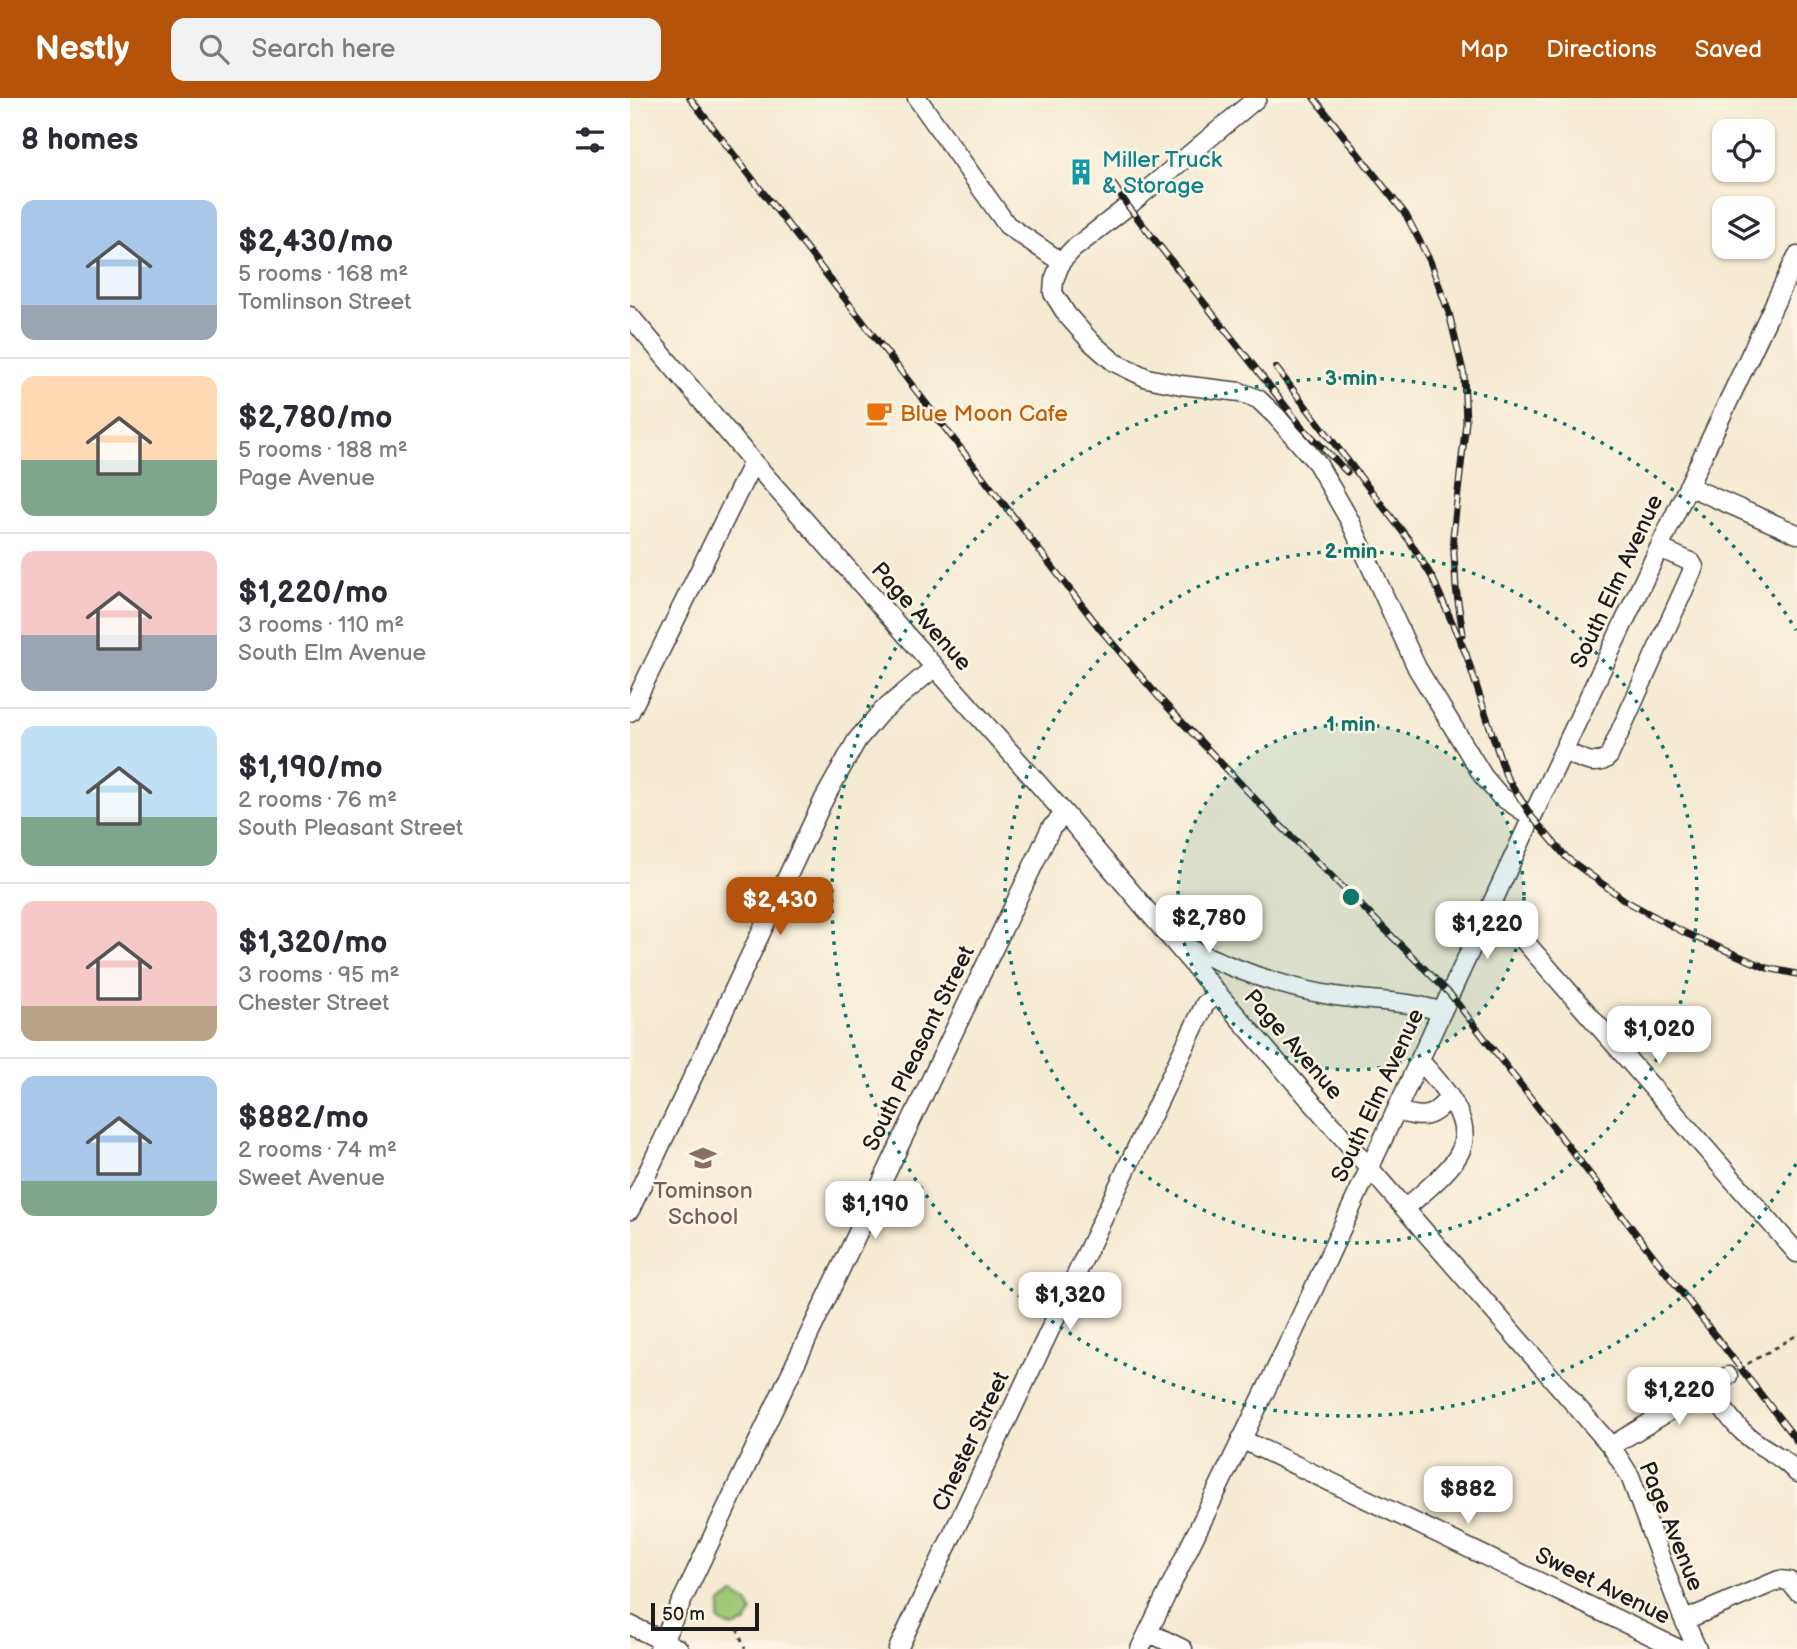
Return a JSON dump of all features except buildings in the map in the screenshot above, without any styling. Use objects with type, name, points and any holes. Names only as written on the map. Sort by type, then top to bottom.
[{"type":"street","points":[[917,98],[1007,225],[1061,262]]},
{"type":"street","points":[[1257,98],[1073,249],[1061,262],[1054,280],[1054,293],[1091,342],[1114,362],[1147,379],[1240,392],[1258,399],[1276,416],[1317,463],[1350,521],[1417,668],[1483,776],[1500,796],[1532,817]]},
{"type":"street","name":"South Elm Avenue","points":[[1140,1649],[1371,1169],[1532,817],[1797,256]]},
{"type":"street","name":"Page Avenue","points":[[630,316],[753,462],[1065,814],[1611,1446],[1630,1476],[1697,1649]]},
{"type":"street","points":[[630,712],[753,462]]},
{"type":"street","points":[[1688,486],[1797,534]]},
{"type":"street","points":[[1563,751],[1596,763],[1604,762],[1609,756],[1694,567],[1690,562],[1659,548]]},
{"type":"street","points":[[630,1210],[824,799],[857,740],[880,713],[934,667]]},
{"type":"street","name":"South Pleasant Street","points":[[661,1645],[1051,828],[1065,814]]},
{"type":"street","points":[[1492,904],[1797,1253]]},
{"type":"street","points":[[1172,940],[1228,967],[1287,987],[1363,1001],[1425,1006],[1442,1012]]},
{"type":"street","name":"Chester Street","points":[[898,1649],[1205,1004],[1218,994]]},
{"type":"street","points":[[1406,1208],[1459,1154],[1463,1132],[1461,1118],[1450,1097],[1420,1061]]},
{"type":"street","points":[[1397,1111],[1420,1118],[1435,1113],[1450,1097]]},
{"type":"street","points":[[1611,1446],[1728,1376]]},
{"type":"street","points":[[1709,1386],[1742,1432],[1784,1459],[1797,1473]]},
{"type":"street","name":"Sweet Avenue","points":[[1241,1439],[1679,1649]]},
{"type":"street","points":[[1685,1620],[1797,1570]]},
{"type":"street","points":[[1779,1580],[1789,1581],[1797,1591]]},
{"type":"street","points":[[630,1625],[661,1645],[679,1649]]},
{"type":"street","points":[[1148,1632],[1183,1649]]},
{"type":"path","points":[[1728,1376],[1797,1335]]},
{"type":"path","points":[[737,1628],[745,1649]]},
{"type":"green space","points":[[734,1594],[747,1602],[752,1612],[746,1623],[733,1628],[719,1621],[721,1603]]},
{"type":"railway","points":[[690,98],[1101,630],[1163,702],[1275,820],[1450,994],[1797,1441]]},
{"type":"railway","points":[[1314,98],[1406,215],[1430,261],[1449,313],[1464,375],[1466,422],[1453,536],[1456,588],[1463,634]]},
{"type":"railway","points":[[1113,184],[1301,426],[1347,472]]},
{"type":"railway","points":[[1276,368],[1409,540],[1432,577],[1466,654],[1506,776],[1532,817],[1567,858],[1626,901],[1685,933],[1767,968],[1797,974]]},
{"type":"place","name":"Miller Truck & Storage","points":[[1081,172]]},
{"type":"place","name":"Blue Moon Cafe","points":[[879,413]]},
{"type":"place","name":"Tominson School","points":[[703,1158]]}]
